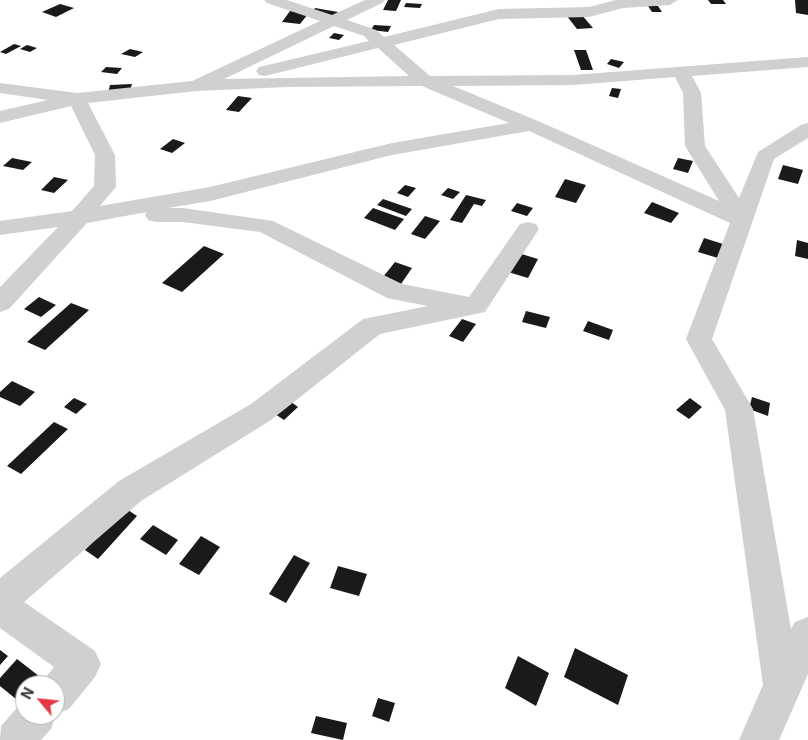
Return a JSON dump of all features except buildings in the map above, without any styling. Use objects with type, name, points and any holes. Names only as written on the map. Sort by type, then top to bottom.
[{"type":"street","points":[[272,0],[370,33],[427,82],[532,125],[742,220]]},
{"type":"street","points":[[196,86],[377,0]]},
{"type":"street","points":[[196,86],[499,14],[589,12],[622,3],[670,0]]},
{"type":"street","points":[[0,117],[77,99],[196,86],[288,82],[573,80],[808,62]]},
{"type":"street","points":[[681,73],[692,93],[696,146],[742,220]]},
{"type":"street","points":[[0,88],[77,99]]},
{"type":"street","points":[[0,303],[105,187],[105,155],[77,99]]},
{"type":"street","points":[[0,228],[79,217],[210,194],[392,149],[532,125]]},
{"type":"street","points":[[782,686],[739,409],[699,339],[765,156],[808,129]]},
{"type":"street","points":[[79,217],[183,215],[265,226],[396,292],[476,306]]},
{"type":"street","points":[[0,600],[130,491],[261,412],[372,326],[476,306],[528,229]]},
{"type":"street","points":[[0,607],[82,664],[65,683]]},
{"type":"street","points":[[759,740],[782,686],[808,635]]},
{"type":"street","points":[[15,740],[28,725]]}]
